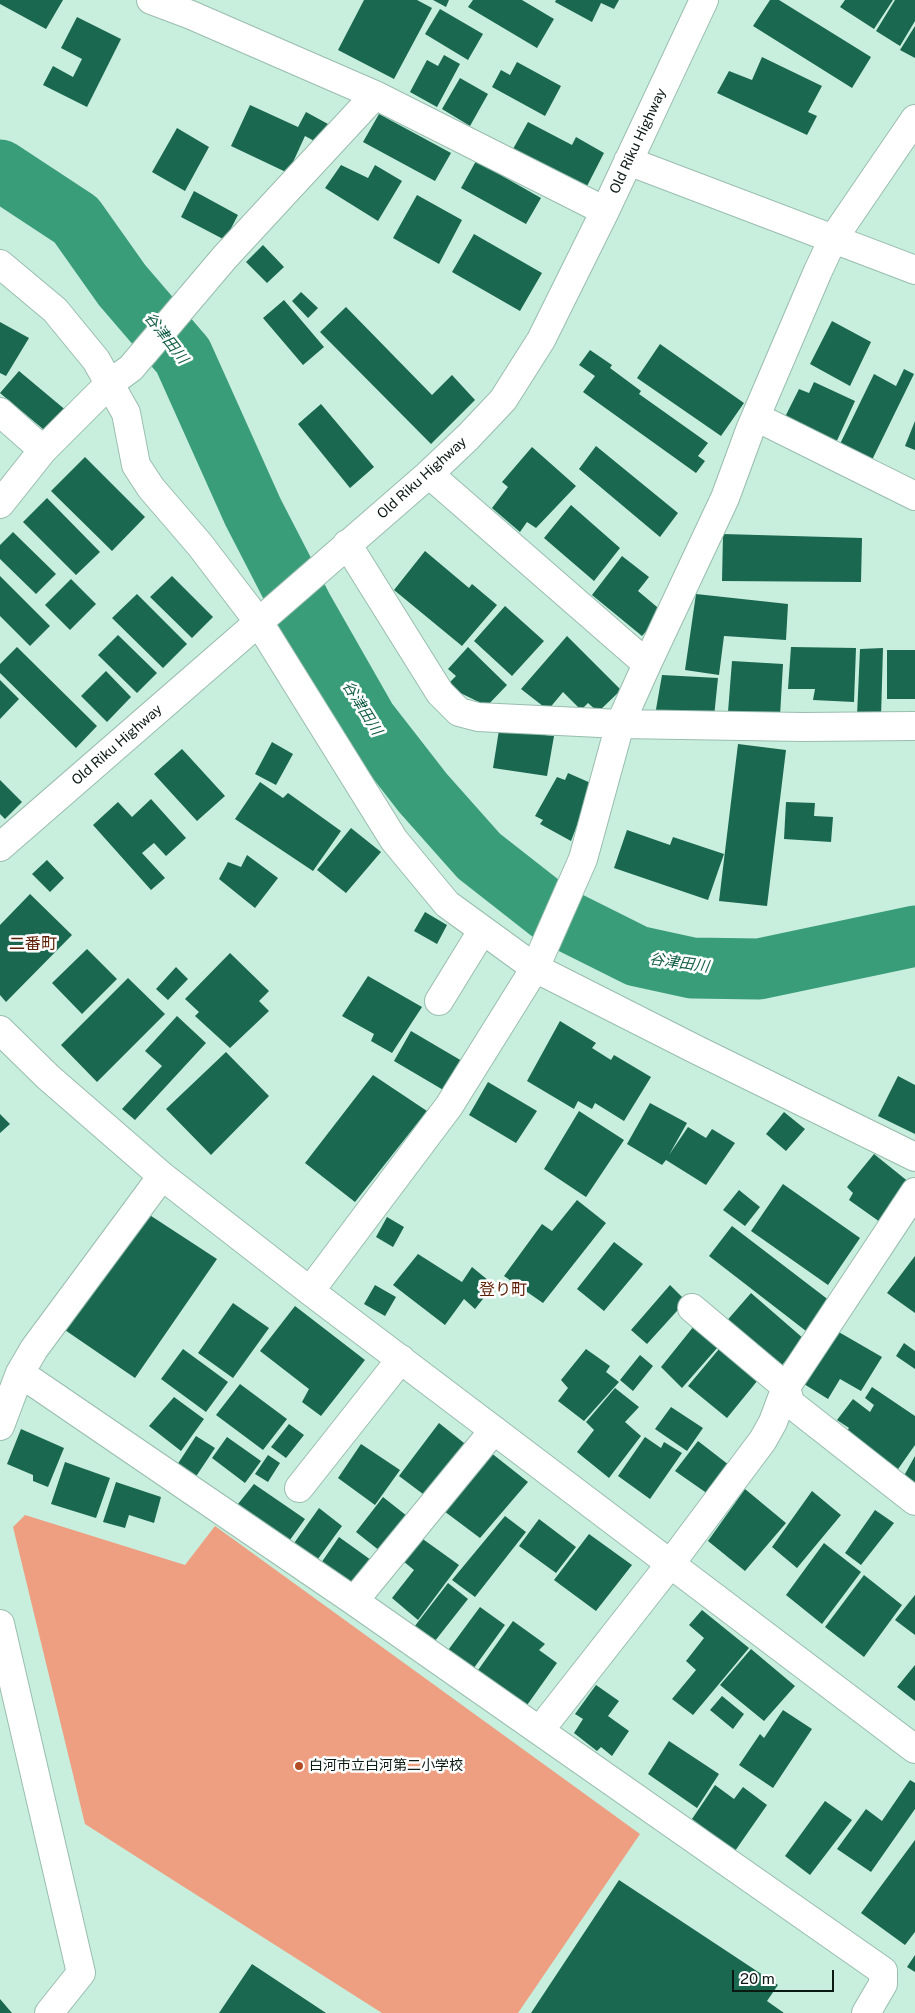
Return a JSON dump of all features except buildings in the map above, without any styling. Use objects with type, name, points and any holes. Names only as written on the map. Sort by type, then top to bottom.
[{"type":"street","points":[[151,0],[194,8],[605,211]]},
{"type":"street","name":"Old Riku Highway","points":[[0,847],[430,474],[503,400],[541,340],[605,211],[704,0]]},
{"type":"street","points":[[0,504],[42,450],[109,384],[131,368],[225,257],[375,96]]},
{"type":"street","points":[[310,1291],[448,1106],[535,968],[583,859],[620,724],[725,498],[756,417],[833,239],[915,119]]},
{"type":"street","points":[[628,161],[915,270]]},
{"type":"street","points":[[0,264],[55,310],[96,360],[126,413],[136,465],[146,480],[200,545],[266,615],[394,840],[447,904],[535,968],[697,1050],[915,1156]]},
{"type":"street","points":[[0,412],[42,450]]},
{"type":"street","points":[[756,417],[915,496]]},
{"type":"street","points":[[430,474],[647,664]]},
{"type":"street","points":[[341,550],[440,693],[459,712],[478,717],[620,724],[803,727],[915,726]]},
{"type":"street","points":[[440,1001],[482,931]]},
{"type":"street","points":[[0,1030],[48,1077],[162,1176],[310,1291],[915,1749]]},
{"type":"street","points":[[0,1426],[20,1373],[34,1349],[162,1176]]},
{"type":"street","points":[[540,1730],[671,1563],[763,1440],[773,1422],[786,1386],[915,1192]]},
{"type":"street","points":[[692,1308],[786,1386],[790,1403],[915,1501]]},
{"type":"street","points":[[299,1488],[401,1359]]},
{"type":"street","points":[[20,1373],[354,1601],[883,1971],[883,1984],[866,2013]]},
{"type":"street","points":[[354,1601],[494,1430]]},
{"type":"street","points":[[0,1624],[81,1973],[49,2013]]},
{"type":"shaded area","name":"白河市立白河第二小学校","points":[[25,1515],[185,1565],[215,1526],[640,1834],[518,2013],[382,2013],[85,1824],[13,1527]]},
{"type":"waterway","name":"谷津田川","points":[[0,170],[76,220],[122,285],[183,356],[253,512],[302,607],[367,721],[423,793],[479,856],[553,914],[637,956],[692,968],[759,969],[915,936]]},
{"type":"place","name":"白河市立白河第二小学校","points":[[299,1766]]},
{"type":"district","name":"二番町","points":[[33,944]]},
{"type":"district","name":"登り町","points":[[503,1290]]}]
